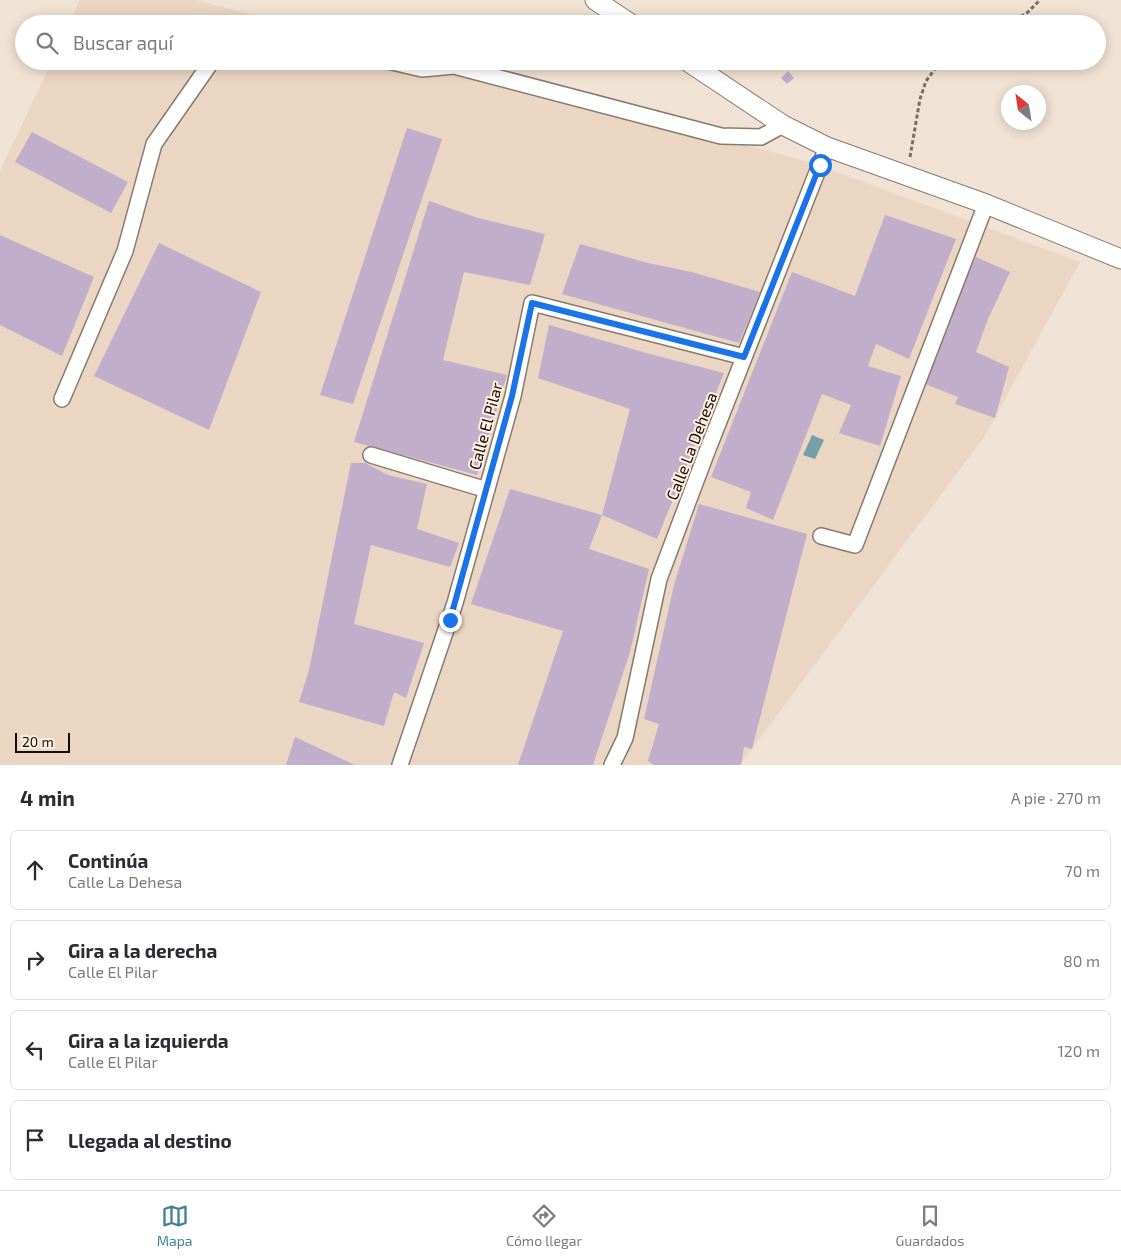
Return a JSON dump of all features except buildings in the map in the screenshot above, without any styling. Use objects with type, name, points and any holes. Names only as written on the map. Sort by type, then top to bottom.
[{"type":"street","points":[[595,0],[618,15]]},
{"type":"street","points":[[62,399],[125,251],[154,144],[206,70]]},
{"type":"street","points":[[469,70],[721,136],[761,137],[782,125]]},
{"type":"street","points":[[700,70],[782,125],[827,147],[986,204],[1121,259]]},
{"type":"street","name":"Calle La Dehesa","points":[[612,765],[625,738],[659,579],[827,147]]},
{"type":"street","points":[[821,536],[855,545],[986,204]]},
{"type":"street","name":"Calle El Pilar","points":[[400,765],[456,603],[512,396],[532,303],[744,357]]},
{"type":"street","points":[[371,455],[486,490]]},
{"type":"path","points":[[1024,15],[1040,0]]},
{"type":"path","points":[[906,175],[920,99],[926,81],[934,70]]},
{"type":"shaded area","points":[[80,0],[196,0],[252,15],[73,15]]},
{"type":"shaded area","points":[[48,70],[463,70],[809,162],[1080,262],[984,437],[740,765],[0,765],[0,171]]},
{"type":"water","points":[[812,435],[824,440],[815,459],[803,455]]},
{"type":"route","points":[[450,620],[512,396],[532,303],[744,357],[820,165]]}]
